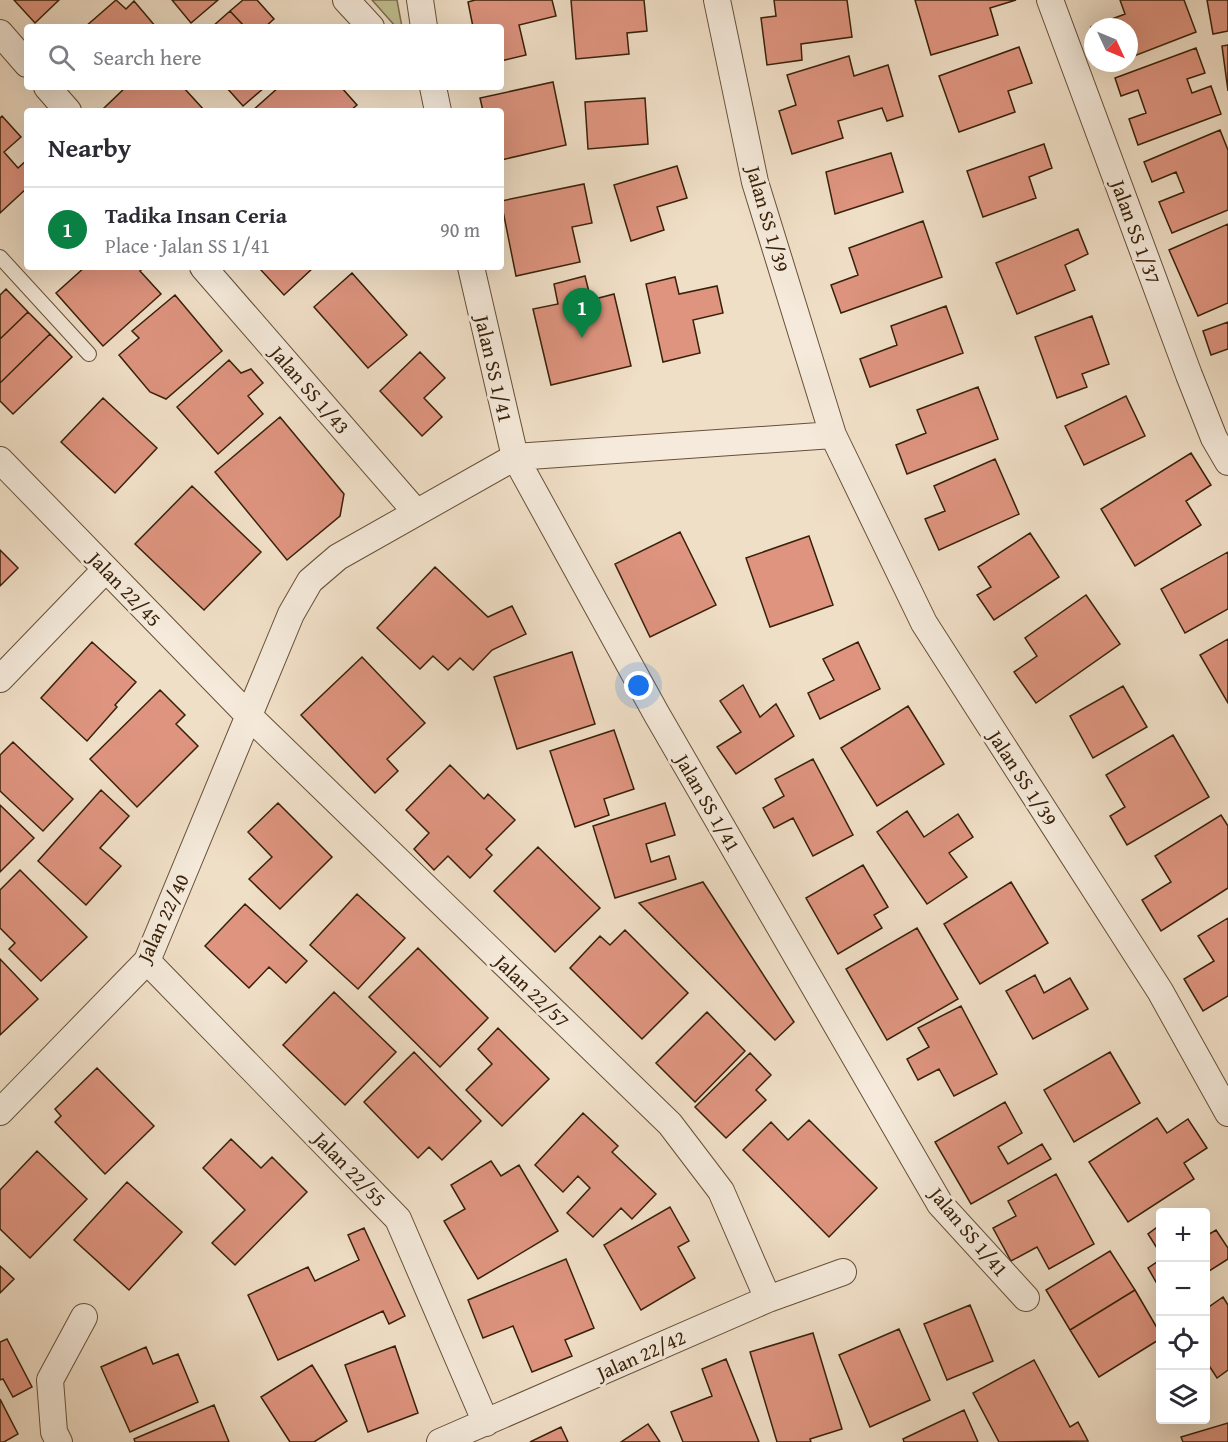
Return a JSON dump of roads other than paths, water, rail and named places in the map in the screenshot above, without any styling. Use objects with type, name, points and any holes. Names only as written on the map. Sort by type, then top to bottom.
[{"type":"street","points":[[346,0],[368,24]]},
{"type":"street","points":[[420,0],[424,24]]},
{"type":"street","name":"Jalan SS 1/39","points":[[717,0],[755,182],[833,435],[924,624],[1160,991],[1228,1113]]},
{"type":"street","name":"Jalan SS 1/37","points":[[1050,0],[1189,375],[1214,438],[1228,462]]},
{"type":"street","points":[[0,33],[24,61]]},
{"type":"street","points":[[50,90],[65,108]]},
{"type":"street","name":"Jalan SS 1/43","points":[[206,270],[416,512]]},
{"type":"street","name":"Jalan SS 1/41","points":[[472,270],[515,457],[656,713],[940,1204],[1026,1298]]},
{"type":"street","points":[[416,512],[515,457],[833,435]]},
{"type":"street","name":"Jalan 22/45","points":[[0,460],[250,717]]},
{"type":"street","name":"Jalan 22/40","points":[[0,1112],[147,961],[291,614],[310,582],[338,557],[416,512]]},
{"type":"street","points":[[0,679],[106,569]]},
{"type":"street","name":"Jalan 22/57","points":[[250,717],[670,1124],[721,1191],[768,1299]]},
{"type":"street","name":"Jalan 22/55","points":[[147,961],[398,1220],[486,1423]]},
{"type":"street","name":"Jalan 22/42","points":[[440,1442],[768,1299],[843,1272]]},
{"type":"street","points":[[59,1442],[54,1432],[50,1380],[84,1317]]},
{"type":"lane","points":[[0,257],[89,354]]},
{"type":"place","name":"Tadika Insan Ceria","points":[[582,338]]}]
